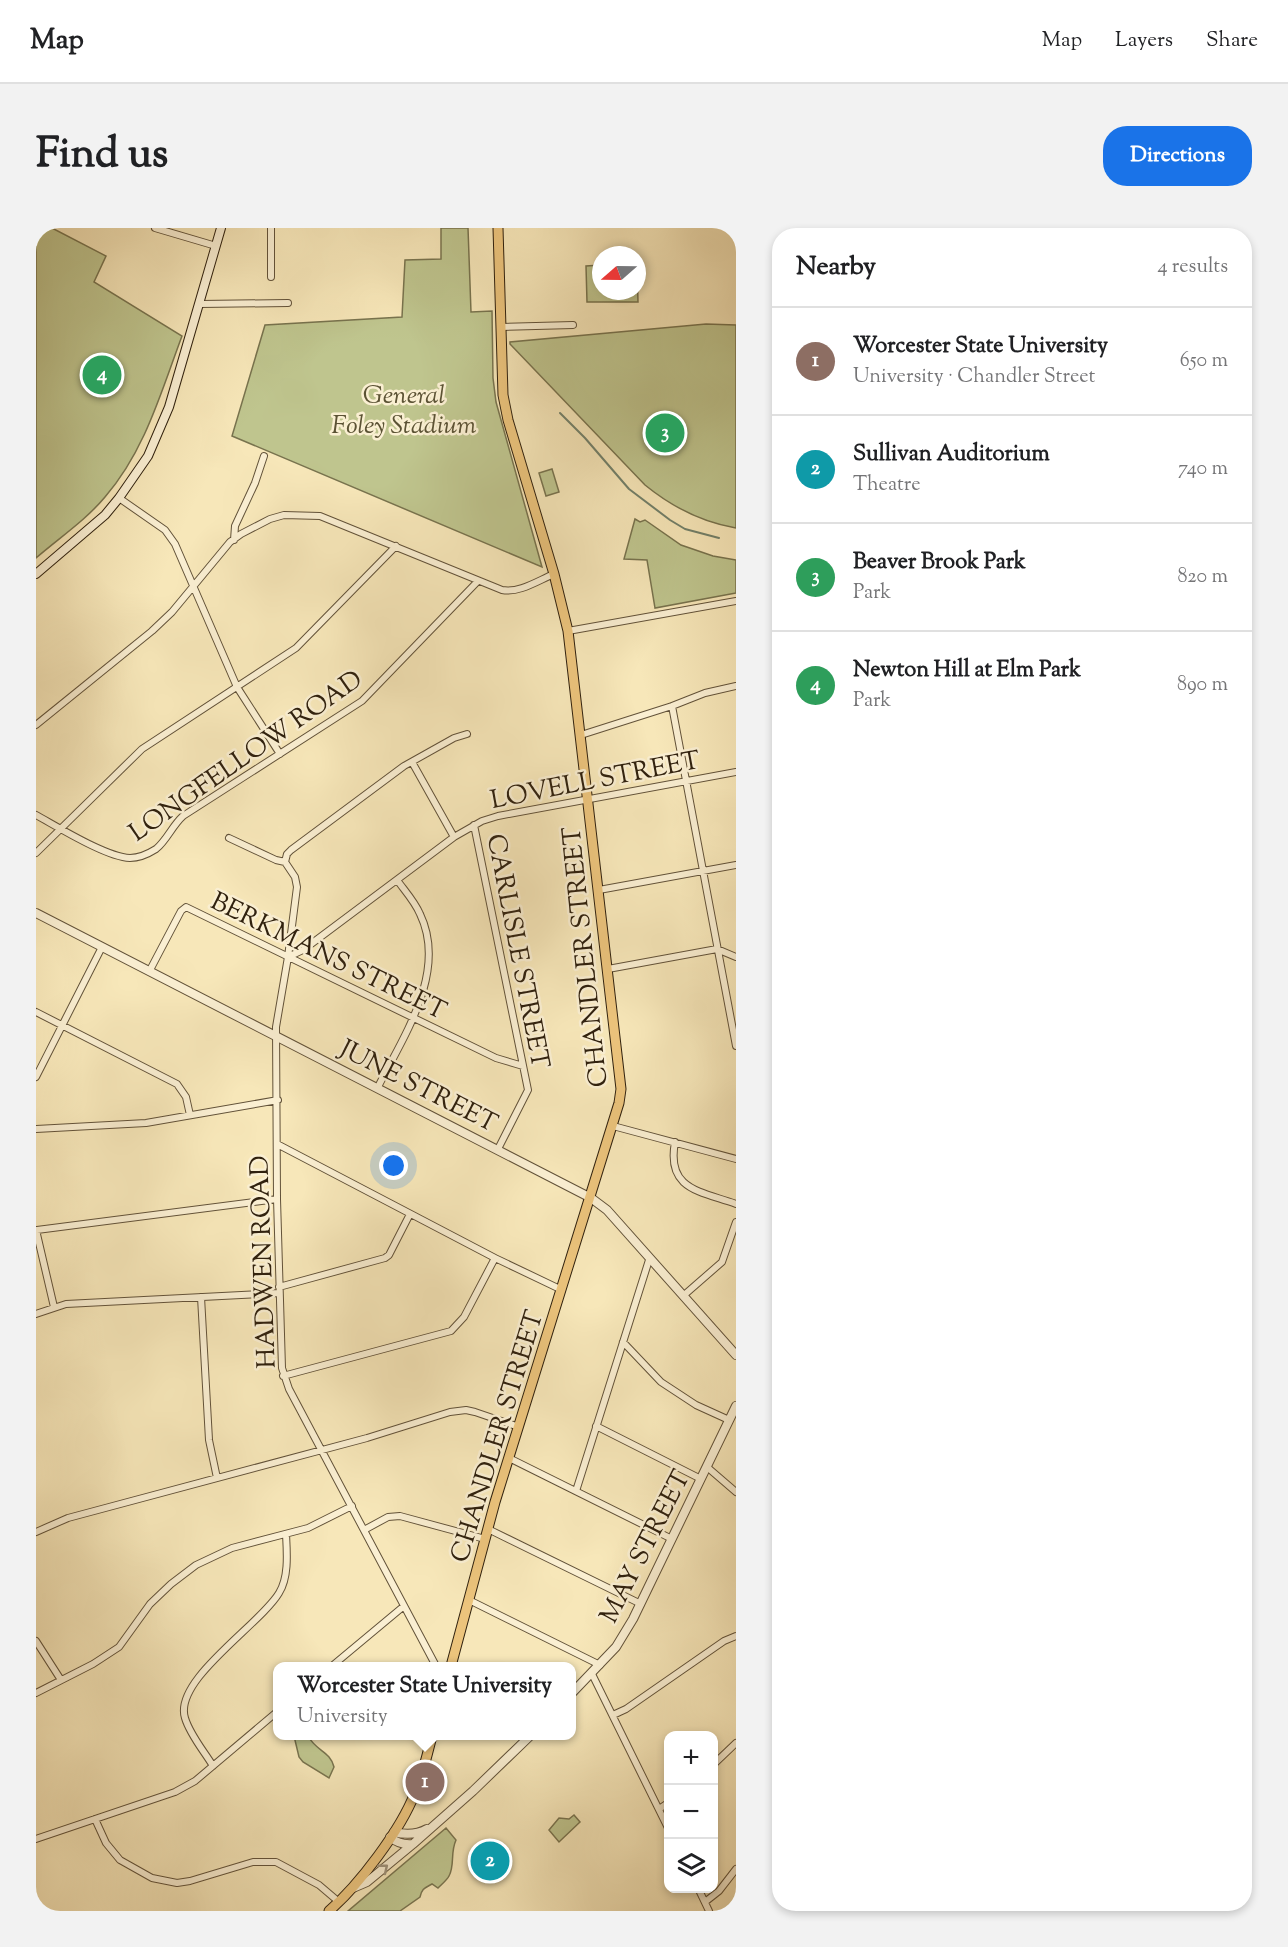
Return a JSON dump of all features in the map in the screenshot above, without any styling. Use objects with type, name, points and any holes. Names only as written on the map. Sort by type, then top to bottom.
[{"type":"main road","points":[[36,574],[105,516],[148,456],[164,421],[221,228]]},
{"type":"main road","name":"CHANDLER STREET","points":[[452,1662],[488,1528],[613,1126],[621,1089],[568,632],[554,574],[508,420],[502,388],[498,228]]},
{"type":"main road","points":[[329,1911],[369,1869],[392,1834],[415,1794],[431,1740]]},
{"type":"street","points":[[155,228],[216,246]]},
{"type":"street","points":[[271,228],[271,277]]},
{"type":"street","points":[[200,304],[288,303]]},
{"type":"street","points":[[501,327],[573,324]]},
{"type":"street","points":[[234,540],[235,526],[255,483],[264,456]]},
{"type":"street","points":[[119,498],[169,534],[237,687],[280,754]]},
{"type":"street","points":[[36,724],[152,631],[172,612],[234,540],[254,526],[270,519],[284,515],[320,516],[495,588],[510,591],[554,574]]},
{"type":"street","points":[[36,853],[142,749],[296,648],[396,546]]},
{"type":"street","name":"LONGFELLOW ROAD","points":[[36,815],[106,851],[131,858],[146,855],[162,843],[183,816],[362,701],[478,581]]},
{"type":"street","points":[[568,632],[736,601]]},
{"type":"street","points":[[581,735],[705,693],[736,686]]},
{"type":"street","points":[[672,706],[736,1046]]},
{"type":"street","points":[[228,838],[285,862],[291,850],[412,762],[454,738],[467,734]]},
{"type":"street","points":[[412,762],[454,837]]},
{"type":"street","name":"LOVELL STREET","points":[[288,957],[303,950],[454,837],[474,825],[498,816],[736,771]]},
{"type":"street","name":"CARLISLE STREET","points":[[474,825],[528,1090],[498,1149]]},
{"type":"street","name":"HADWEN ROAD","points":[[285,862],[295,877],[297,887],[276,1027],[279,1290],[284,1376],[434,1662]]},
{"type":"street","points":[[599,890],[736,865]]},
{"type":"street","points":[[378,1087],[413,1017],[427,975],[428,943],[421,916],[397,880]]},
{"type":"street","name":"BERKMANS STREET","points":[[150,970],[184,908],[496,1058],[523,1065]]},
{"type":"street","name":"JUNE STREET","points":[[36,913],[591,1198],[607,1210],[649,1260],[736,1355]]},
{"type":"street","points":[[36,1077],[102,947]]},
{"type":"street","points":[[608,969],[717,949],[736,957]]},
{"type":"street","points":[[36,1012],[177,1084],[186,1097],[190,1115]]},
{"type":"street","points":[[36,1129],[146,1123],[278,1100]]},
{"type":"street","points":[[613,1126],[736,1159]]},
{"type":"street","points":[[675,1142],[672,1164],[680,1179],[686,1185],[736,1204]]},
{"type":"street","points":[[277,1144],[495,1258],[562,1290]]},
{"type":"street","points":[[54,1307],[37,1230],[277,1199]]},
{"type":"street","points":[[36,1314],[66,1304],[201,1297],[279,1290],[385,1258],[389,1255],[410,1214]]},
{"type":"street","points":[[683,1296],[722,1262],[736,1222]]},
{"type":"street","points":[[284,1376],[451,1331],[464,1317],[495,1258]]},
{"type":"street","points":[[576,1491],[649,1260]]},
{"type":"street","points":[[201,1297],[209,1440],[217,1478]]},
{"type":"street","points":[[623,1342],[661,1382],[696,1405],[729,1420]]},
{"type":"street","name":"MAY STREET","points":[[576,1689],[615,1647],[641,1604],[736,1406]]},
{"type":"street","points":[[36,1532],[68,1518],[457,1411],[475,1413],[519,1427]]},
{"type":"street","points":[[596,1426],[701,1479]]},
{"type":"street","points":[[509,1458],[672,1539]]},
{"type":"street","points":[[707,1467],[736,1492]]},
{"type":"street","points":[[36,1693],[97,1662],[119,1647],[150,1604],[188,1570],[222,1552],[316,1525],[352,1506]]},
{"type":"street","points":[[364,1530],[388,1517],[400,1516],[485,1539]]},
{"type":"street","points":[[488,1528],[641,1604]]},
{"type":"street","points":[[213,1766],[184,1718],[185,1697],[197,1678],[280,1593],[285,1574],[286,1534]]},
{"type":"street","points":[[469,1600],[600,1665]]},
{"type":"street","points":[[337,1662],[404,1606]]},
{"type":"street","points":[[613,1715],[626,1709],[724,1641],[736,1636]]},
{"type":"street","points":[[36,1641],[61,1680]]},
{"type":"street","points":[[592,1674],[664,1818]]},
{"type":"street","points":[[36,1839],[175,1792],[195,1781],[273,1715]]},
{"type":"street","points":[[352,1888],[367,1882],[413,1844],[526,1740]]},
{"type":"street","points":[[718,1760],[736,1743]]},
{"type":"street","points":[[659,1809],[664,1806]]},
{"type":"street","points":[[95,1819],[106,1843],[120,1860],[152,1878],[177,1883],[196,1880],[253,1862],[276,1862],[319,1885],[339,1902]]},
{"type":"street","points":[[413,1844],[406,1845],[396,1842],[392,1834],[419,1833],[436,1824]]},
{"type":"street","points":[[705,1902],[719,1891],[736,1869]]},
{"type":"street","points":[[700,1893],[710,1911]]},
{"type":"green space","points":[[36,228],[52,228],[106,256],[94,282],[182,336],[151,420],[119,479],[89,513],[36,558]]},
{"type":"green space","name":"General Foley Stadium","points":[[441,228],[468,228],[471,312],[492,311],[493,378],[496,402],[542,567],[232,436],[265,325],[402,317],[405,260],[441,259]]},
{"type":"green space","points":[[586,266],[592,266],[592,300],[638,300],[638,302],[587,302]]},
{"type":"green space","points":[[706,324],[736,325],[736,528],[711,522],[688,512],[645,485],[510,344],[510,342]]},
{"type":"green space","points":[[552,469],[559,492],[546,496],[539,473]]},
{"type":"green space","points":[[635,519],[640,522],[645,520],[681,545],[713,556],[736,560],[736,593],[655,608],[647,560],[624,559]]},
{"type":"green space","points":[[295,1740],[310,1740],[332,1762],[334,1767],[329,1778],[303,1762],[299,1757]]},
{"type":"green space","points":[[574,1815],[580,1822],[559,1842],[549,1830],[559,1818],[569,1819]]},
{"type":"green space","points":[[446,1828],[456,1840],[451,1872],[438,1888],[432,1884],[426,1887],[420,1897],[400,1911],[348,1911]]},
{"type":"waterway","points":[[560,413],[629,489],[685,529],[719,538]]},
{"type":"place","name":"Newton Hill at Elm Park","points":[[102,375]]},
{"type":"place","name":"Beaver Brook Park","points":[[665,433]]},
{"type":"place","name":"Worcester State University","points":[[425,1782]]},
{"type":"place","name":"Sullivan Auditorium","points":[[490,1861]]}]
